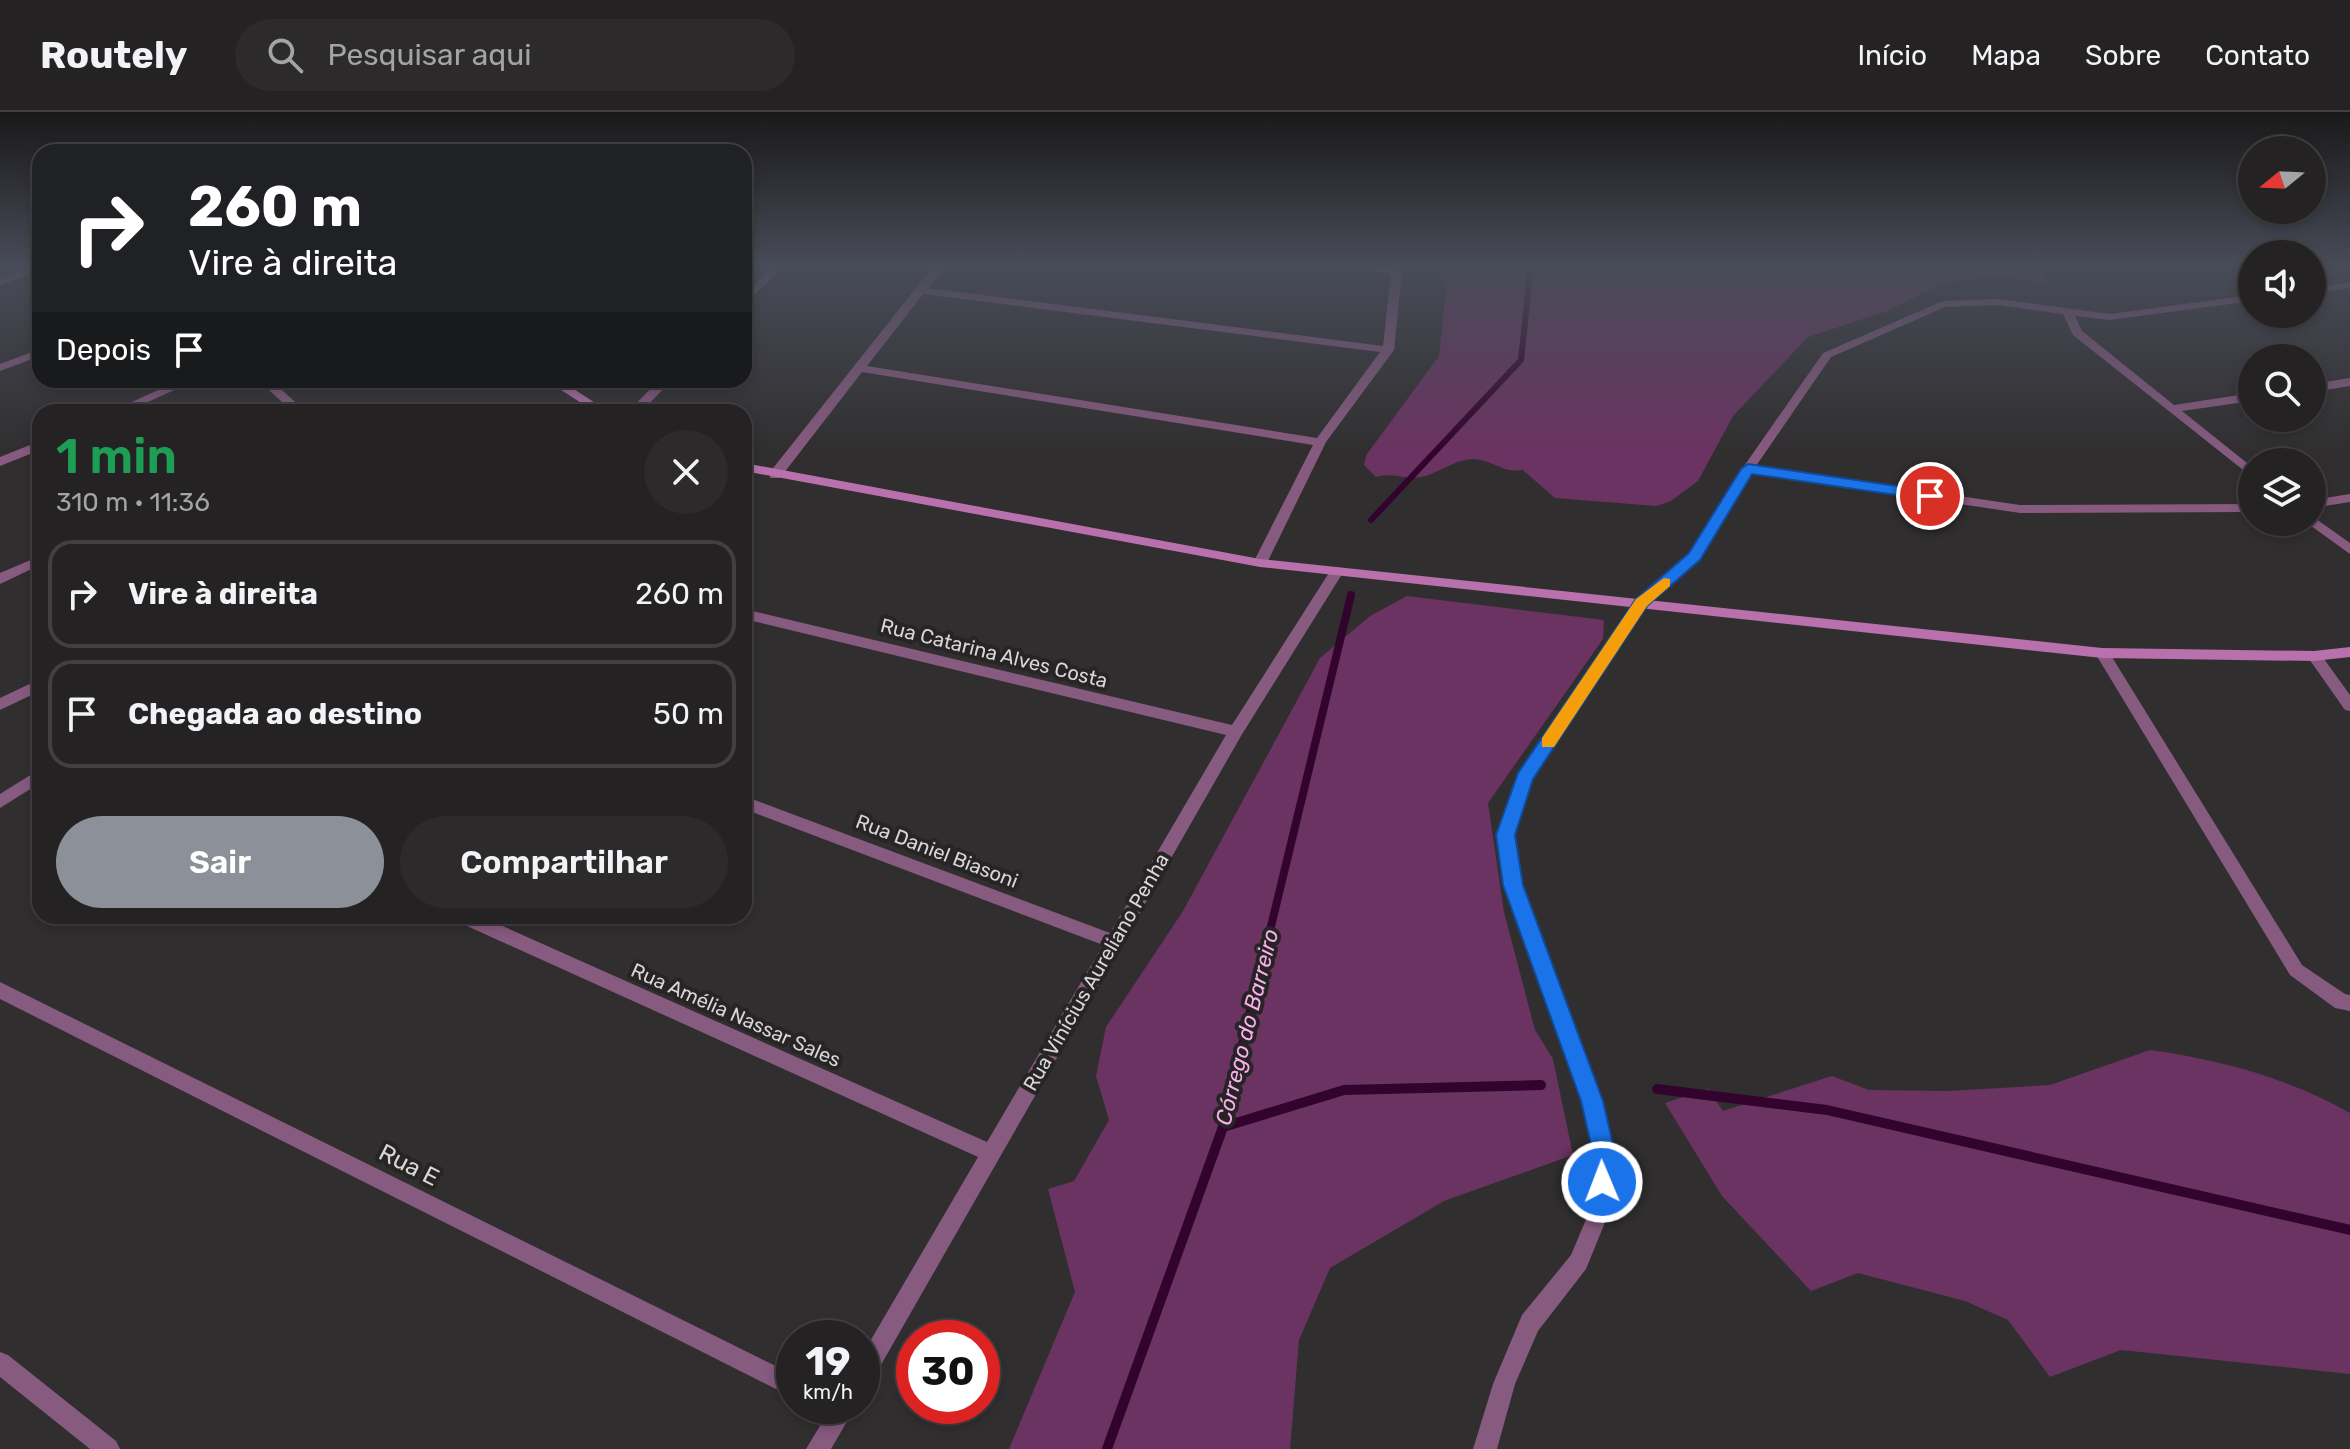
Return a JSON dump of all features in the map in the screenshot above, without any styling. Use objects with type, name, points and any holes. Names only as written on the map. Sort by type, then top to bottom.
[{"type":"street","points":[[775,475],[893,326]]},
{"type":"street","points":[[1204,326],[1388,350]]},
{"type":"street","points":[[1260,563],[1320,442],[1388,350],[1390,326]]},
{"type":"street","points":[[1485,1449],[1504,1384],[1530,1323],[1579,1262],[1600,1210],[1604,1153],[1592,1101],[1513,885],[1506,835],[1524,778],[1641,603],[1695,556],[1748,469],[1827,355],[1892,326]]},
{"type":"street","points":[[2074,326],[2077,333],[2238,462]]},
{"type":"street","points":[[0,368],[32,355]]},
{"type":"street","points":[[860,368],[1320,442]]},
{"type":"street","points":[[2326,386],[2350,382]]},
{"type":"street","points":[[134,404],[172,388]]},
{"type":"street","points":[[273,388],[291,404]]},
{"type":"street","points":[[565,388],[590,404]]},
{"type":"street","points":[[642,404],[658,388]]},
{"type":"street","points":[[2172,409],[2238,399]]},
{"type":"street","points":[[0,462],[32,448]]},
{"type":"street","points":[[752,469],[1260,563],[2102,653],[2314,656],[2350,652]]},
{"type":"street","points":[[1748,469],[2020,509],[2238,508]]},
{"type":"street","points":[[2326,502],[2350,498]]},
{"type":"street","points":[[2326,531],[2350,550]]},
{"type":"street","points":[[0,579],[32,564]]},
{"type":"street","name":"Rua Vinícius Aureliano Penha","points":[[880,1345],[1236,732],[1337,571]]},
{"type":"street","name":"Rua Catarina Alves Costa","points":[[752,616],[1236,732]]},
{"type":"street","points":[[2102,653],[2296,970],[2341,1002],[2350,1003]]},
{"type":"street","points":[[2314,656],[2350,706]]},
{"type":"street","points":[[0,705],[32,688]]},
{"type":"street","points":[[0,802],[32,780]]},
{"type":"street","name":"Rua Daniel Biasoni","points":[[752,805],[1114,942]]},
{"type":"street","name":"Rua Amélia Nassar Sales","points":[[480,924],[991,1153]]},
{"type":"street","name":"Rua E","points":[[0,990],[776,1378]]},
{"type":"street","points":[[0,1363],[108,1449]]},
{"type":"street","points":[[818,1449],[831,1424]]},
{"type":"shaded area","points":[[1442,326],[1840,326],[1808,337],[1733,416],[1698,481],[1671,501],[1656,506],[1555,498],[1523,470],[1511,470],[1475,459],[1415,478],[1376,477],[1364,465],[1367,454],[1439,356]]},
{"type":"shaded area","points":[[1407,596],[1604,620],[1603,639],[1488,803],[1504,912],[1535,1030],[1553,1059],[1573,1155],[1444,1201],[1330,1268],[1299,1340],[1290,1449],[1009,1449],[1075,1292],[1048,1189],[1074,1181],[1109,1120],[1096,1076],[1106,1027],[1183,911],[1320,658],[1370,616]]},
{"type":"shaded area","points":[[2150,1050],[2202,1059],[2279,1080],[2350,1113],[2350,1374],[2121,1350],[2050,1377],[2008,1320],[1965,1301],[1858,1273],[1811,1291],[1722,1196],[1665,1103],[1708,1089],[1723,1111],[1832,1076],[1869,1090],[1949,1091],[2050,1085]]},
{"type":"waterway","name":"Córrego do Barreiro","points":[[1371,520],[1521,360],[1525,326]]},
{"type":"waterway","name":"Córrego do Barreiro","points":[[1266,947],[1351,595]]},
{"type":"waterway","name":"Córrego do Barreiro","points":[[1223,1127],[1267,945]]},
{"type":"waterway","points":[[1223,1127],[1344,1090],[1541,1085]]},
{"type":"waterway","points":[[1657,1089],[1827,1110],[2350,1230]]},
{"type":"waterway","name":"Córrego do Barreiro","points":[[1107,1449],[1223,1127]]},
{"type":"slow traffic","points":[[1548,742],[1641,603],[1664,583]]},
{"type":"route","points":[[1602,1182],[1604,1153],[1592,1101],[1513,885],[1506,835],[1524,778],[1641,603],[1695,556],[1748,469],[1930,496]]}]
